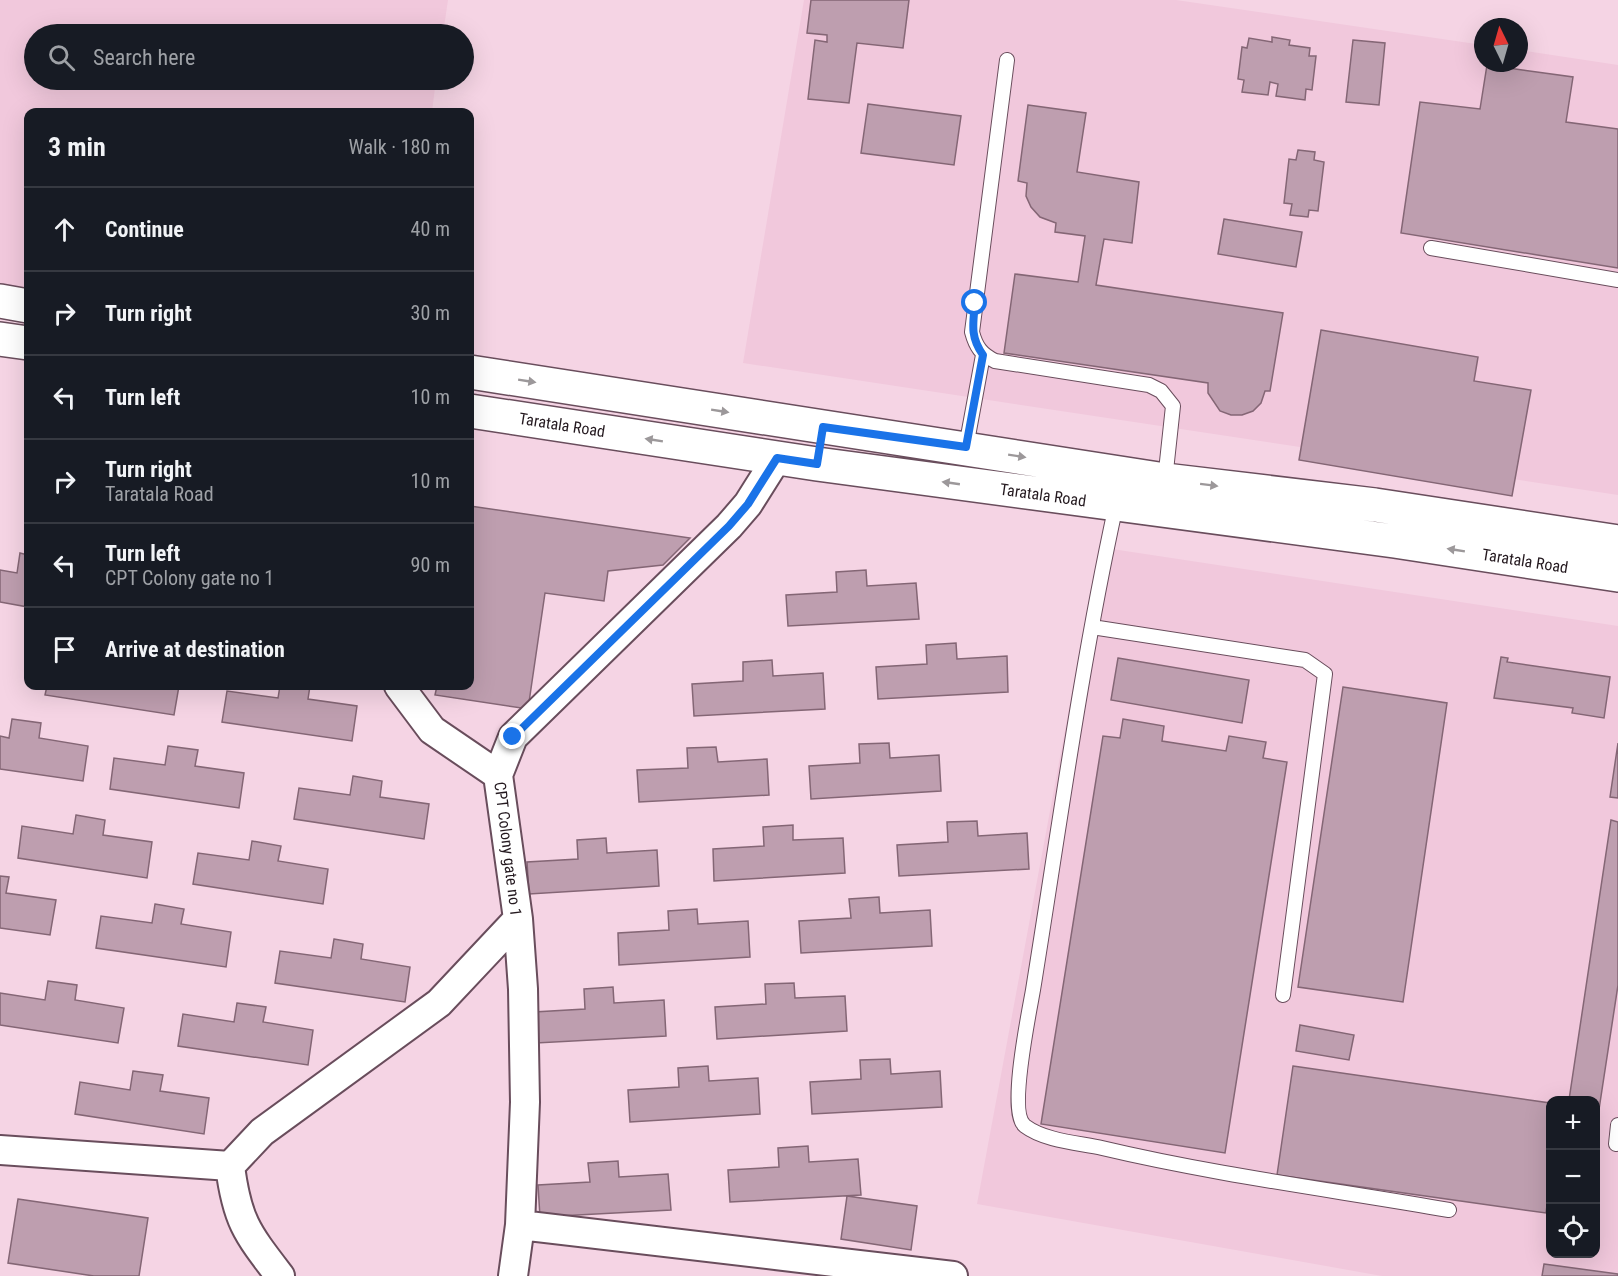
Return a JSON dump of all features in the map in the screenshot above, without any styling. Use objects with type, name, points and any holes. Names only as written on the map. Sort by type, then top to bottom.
[{"type":"main road","points":[[0,301],[24,305]]},
{"type":"main road","points":[[0,339],[24,342]]},
{"type":"main road","points":[[474,373],[966,447],[1165,480],[1387,507],[1618,542]]},
{"type":"main road","name":"Taratala Road","points":[[474,412],[817,464],[1394,541],[1618,575]]},
{"type":"main road","points":[[817,464],[823,427]]},
{"type":"street","name":"CPT Colony gate no 1","points":[[513,1276],[520,1225],[525,1102],[523,989],[518,919],[498,775],[513,737],[729,526],[748,504],[777,458]]},
{"type":"street","points":[[402,690],[432,730],[498,775]]},
{"type":"street","points":[[230,1166],[262,1132],[439,1003],[518,919]]},
{"type":"street","points":[[0,1150],[230,1166]]},
{"type":"street","points":[[230,1166],[235,1200],[247,1233],[280,1276]]},
{"type":"street","points":[[520,1225],[953,1276]]},
{"type":"lane","points":[[1007,60],[972,332],[975,344],[983,355],[995,361],[1132,381],[1161,391],[1173,406],[1165,480]]},
{"type":"lane","points":[[1431,248],[1618,280]]},
{"type":"lane","points":[[966,447],[983,355]]},
{"type":"lane","points":[[1116,505],[1092,627],[1028,1023],[1018,1099],[1018,1113],[1023,1125],[1043,1134],[1156,1161],[1449,1210]]},
{"type":"lane","points":[[1092,627],[1305,660],[1325,674],[1282,995]]},
{"type":"lane","points":[[1616,1144],[1618,1125]]},
{"type":"shaded area","points":[[0,0],[448,0],[444,24],[24,24],[24,90],[435,90],[432,108],[24,108],[24,289],[0,286]]},
{"type":"shaded area","points":[[804,0],[1176,0],[1474,44],[1474,72],[1528,72],[1528,51],[1618,65],[1618,495],[743,363]]},
{"type":"shaded area","points":[[1099,547],[1618,626],[1618,1276],[1382,1276],[977,1204]]},
{"type":"building","points":[[811,0],[909,0],[903,48],[857,43],[849,103],[808,99],[815,40],[827,42],[827,35],[807,33]]},
{"type":"building","points":[[1272,37],[1290,40],[1289,45],[1310,48],[1309,56],[1316,56],[1312,90],[1306,89],[1305,100],[1276,96],[1278,84],[1270,82],[1268,95],[1242,92],[1244,80],[1238,79],[1242,47],[1247,48],[1249,38],[1272,42]]},
{"type":"building","points":[[1353,40],[1385,43],[1379,105],[1346,102]]},
{"type":"building","points":[[1528,71],[1573,77],[1566,122],[1618,129],[1618,268],[1401,233],[1420,102],[1480,109],[1486,72]]},
{"type":"building","points":[[868,104],[961,116],[954,165],[861,153]]},
{"type":"building","points":[[1028,105],[1086,113],[1077,172],[1139,182],[1132,243],[1104,239],[1096,285],[1283,313],[1270,391],[1265,391],[1261,403],[1253,411],[1242,415],[1231,415],[1220,411],[1208,393],[1208,383],[1004,353],[1015,274],[1078,282],[1085,236],[1055,232],[1056,223],[1040,217],[1031,207],[1026,196],[1027,183],[1018,181]]},
{"type":"building","points":[[1298,150],[1315,152],[1314,160],[1324,162],[1318,211],[1309,210],[1308,217],[1290,215],[1292,204],[1284,203],[1289,159],[1296,160]]},
{"type":"building","points":[[1224,219],[1302,232],[1296,267],[1218,254]]},
{"type":"building","points":[[1321,330],[1478,357],[1474,381],[1531,390],[1512,496],[1299,460]]},
{"type":"building","points":[[474,507],[690,538],[663,565],[608,571],[604,601],[545,593],[528,709],[435,695],[436,690],[474,690]]},
{"type":"building","points":[[20,553],[24,554],[24,606],[0,602],[0,570],[17,573]]},
{"type":"building","points":[[866,570],[867,586],[916,583],[919,619],[788,626],[786,595],[837,592],[836,572]]},
{"type":"building","points":[[956,643],[957,659],[1007,656],[1008,692],[878,699],[876,667],[927,664],[926,645]]},
{"type":"building","points":[[1501,657],[1508,658],[1507,662],[1610,677],[1604,718],[1572,713],[1573,708],[1494,698]]},
{"type":"building","points":[[1118,658],[1249,680],[1242,723],[1111,700]]},
{"type":"building","points":[[772,660],[773,676],[823,673],[825,709],[694,716],[692,684],[743,681],[743,662]]},
{"type":"building","points":[[1343,687],[1447,703],[1403,1002],[1298,987]]},
{"type":"building","points":[[46,690],[178,690],[174,715],[45,695]]},
{"type":"building","points":[[279,690],[309,690],[308,699],[357,706],[352,741],[222,722],[227,691],[278,698]]},
{"type":"building","points":[[12,719],[41,723],[39,738],[88,746],[83,781],[0,769],[0,736],[9,738]]},
{"type":"building","points":[[1123,719],[1164,726],[1162,741],[1226,751],[1229,736],[1266,742],[1263,758],[1287,762],[1225,1153],[1041,1124],[1103,736],[1120,738]]},
{"type":"building","points":[[889,743],[890,758],[939,755],[941,791],[811,799],[809,766],[860,763],[859,744]]},
{"type":"building","points":[[1618,743],[1618,798],[1610,797]]},
{"type":"building","points":[[168,746],[198,750],[195,766],[244,773],[239,808],[110,789],[114,758],[165,765]]},
{"type":"building","points":[[716,747],[718,762],[767,759],[769,795],[639,802],[637,770],[688,768],[687,748]]},
{"type":"building","points":[[353,776],[382,781],[380,797],[429,804],[424,839],[294,819],[299,788],[350,795]]},
{"type":"building","points":[[76,815],[105,820],[103,835],[152,842],[147,878],[18,858],[22,826],[73,834]]},
{"type":"building","points":[[1611,820],[1618,822],[1618,985],[1600,1103],[1600,1096],[1570,1096]]},
{"type":"building","points":[[977,821],[978,836],[1027,833],[1029,869],[899,876],[897,845],[948,842],[947,822]]},
{"type":"building","points":[[793,825],[793,840],[843,838],[845,873],[714,881],[713,849],[764,846],[763,827]]},
{"type":"building","points":[[606,838],[607,853],[657,850],[659,886],[529,894],[527,862],[578,859],[577,840]]},
{"type":"building","points":[[252,841],[281,846],[278,861],[328,869],[323,904],[193,884],[198,853],[249,860]]},
{"type":"building","points":[[0,876],[9,877],[6,893],[56,900],[50,935],[0,928]]},
{"type":"building","points":[[879,897],[880,913],[930,910],[932,946],[801,953],[799,921],[851,918],[849,899]]},
{"type":"building","points":[[155,904],[184,909],[181,924],[231,932],[226,967],[96,948],[101,916],[152,923]]},
{"type":"building","points":[[697,909],[698,924],[748,921],[750,957],[619,965],[618,933],[669,930],[668,911]]},
{"type":"building","points":[[334,939],[363,944],[361,959],[410,967],[405,1002],[275,983],[280,951],[331,958]]},
{"type":"building","points":[[48,981],[77,985],[75,1000],[124,1008],[118,1043],[0,1025],[0,993],[45,1000]]},
{"type":"building","points":[[794,983],[795,998],[845,996],[847,1031],[717,1039],[715,1007],[766,1004],[765,984]]},
{"type":"building","points":[[613,987],[614,1003],[664,1000],[666,1036],[536,1043],[534,1012],[585,1009],[584,989]]},
{"type":"building","points":[[237,1003],[266,1007],[263,1022],[313,1030],[308,1065],[178,1046],[183,1014],[234,1022]]},
{"type":"building","points":[[1300,1025],[1354,1035],[1349,1060],[1296,1051]]},
{"type":"building","points":[[890,1059],[891,1074],[940,1071],[942,1107],[812,1114],[810,1082],[861,1079],[860,1060]]},
{"type":"building","points":[[708,1066],[709,1081],[758,1078],[760,1114],[630,1122],[628,1090],[679,1087],[678,1068]]},
{"type":"building","points":[[1293,1066],[1546,1102],[1546,1213],[1277,1175]]},
{"type":"building","points":[[133,1071],[163,1075],[160,1091],[209,1098],[204,1134],[75,1114],[80,1082],[130,1090]]},
{"type":"building","points":[[808,1146],[809,1162],[858,1159],[861,1195],[730,1202],[728,1170],[779,1167],[778,1148]]},
{"type":"building","points":[[618,1161],[619,1177],[668,1174],[671,1210],[540,1217],[538,1185],[590,1182],[588,1163]]},
{"type":"building","points":[[847,1196],[917,1206],[911,1250],[841,1239]]},
{"type":"building","points":[[18,1199],[148,1218],[139,1276],[94,1276],[8,1263]]},
{"type":"building","points":[[1544,1264],[1618,1274],[1618,1276],[1542,1276]]},
{"type":"route","points":[[513,737],[729,526],[748,504],[777,458],[817,464],[823,427],[966,447],[983,355],[975,344],[972,332],[975,303]]}]
